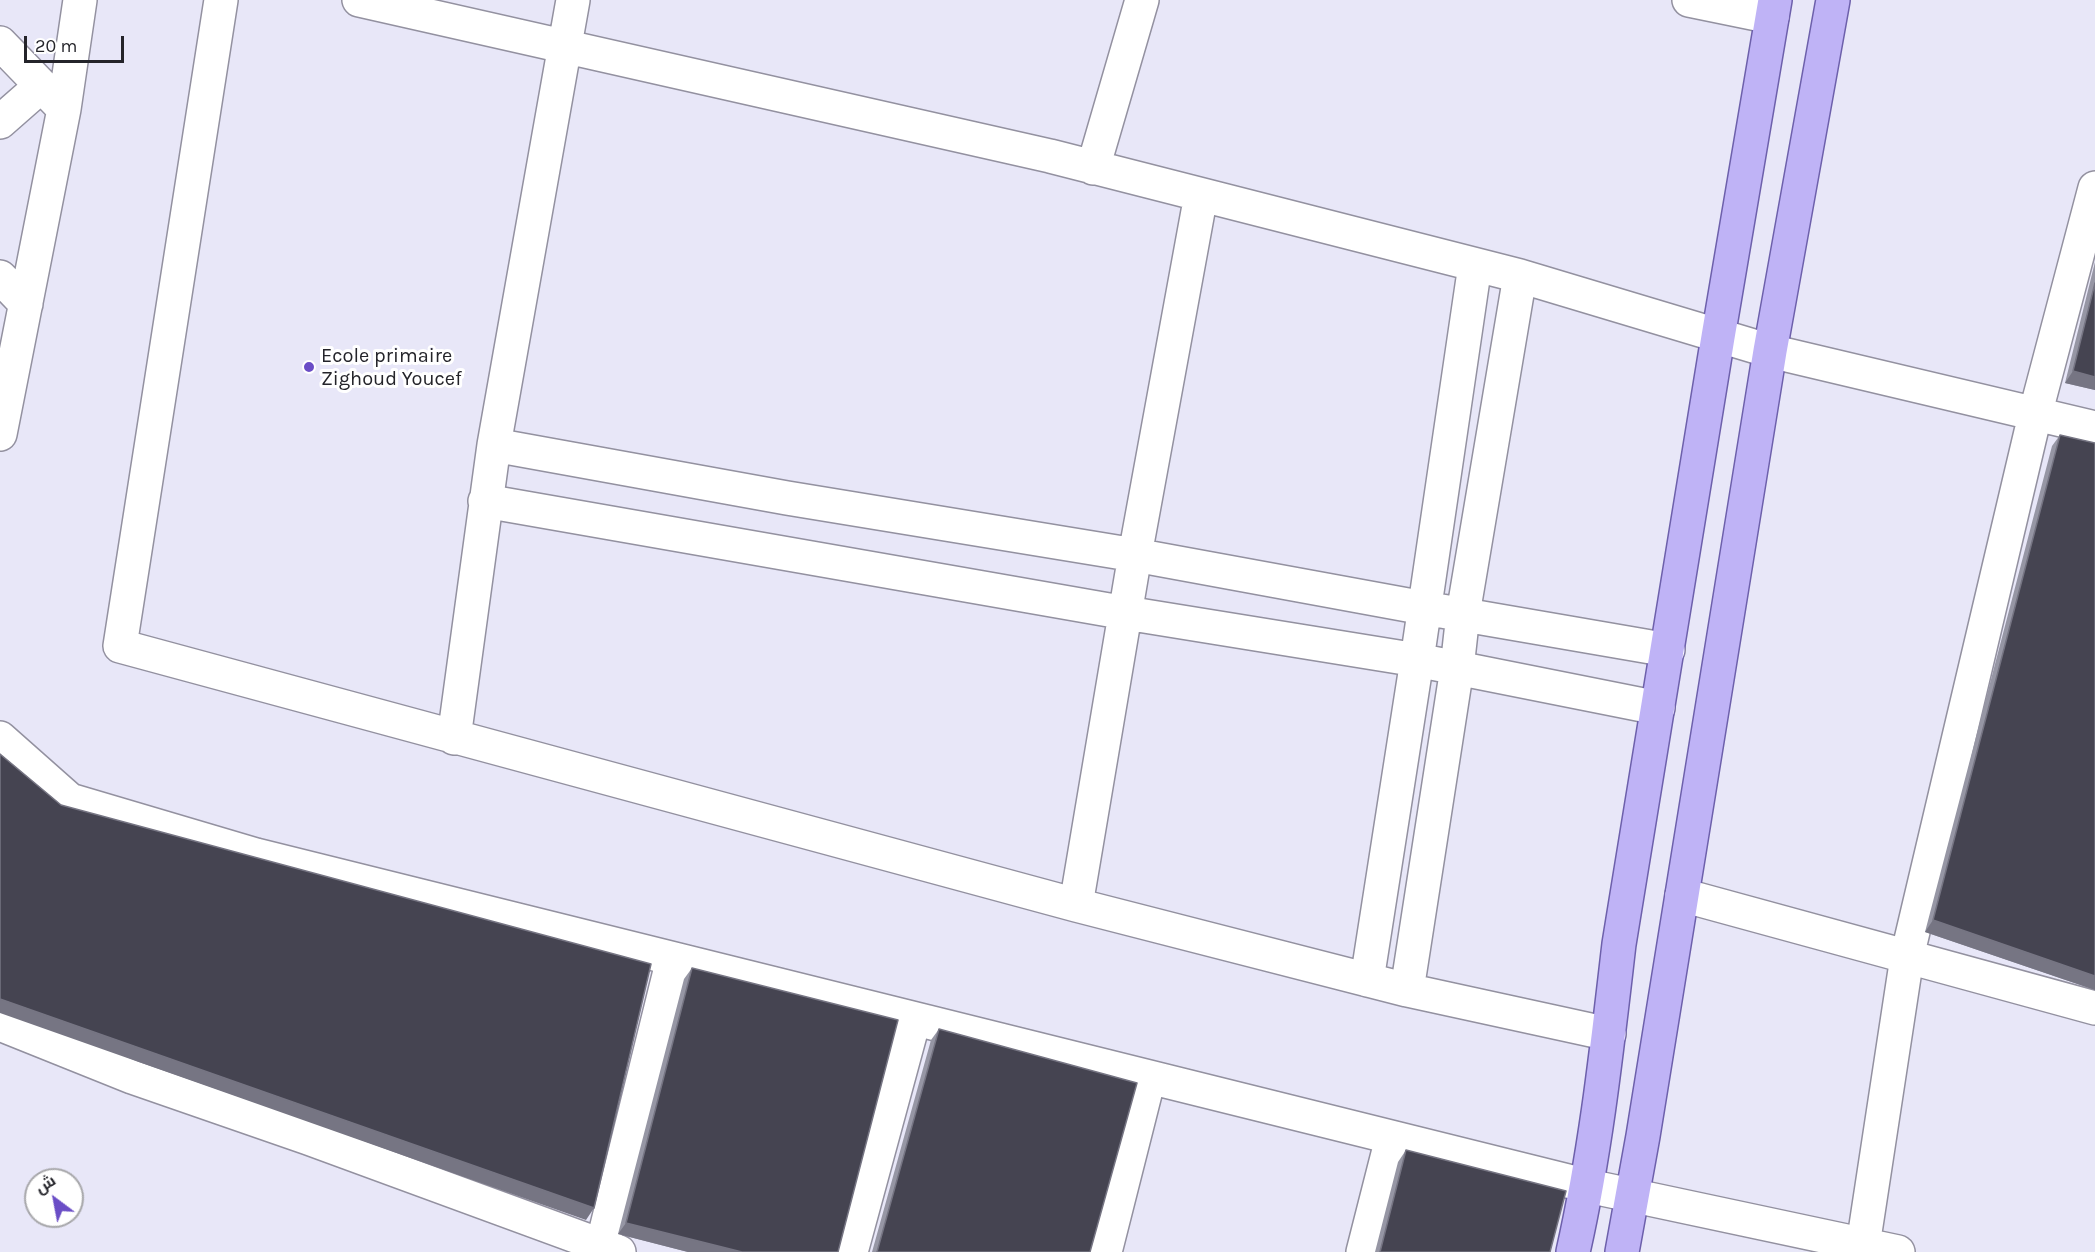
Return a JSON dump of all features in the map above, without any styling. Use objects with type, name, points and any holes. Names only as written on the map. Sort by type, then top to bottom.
[{"type":"main road","points":[[1622,1252],[1770,351],[1833,0]]},
{"type":"main road","points":[[1573,1252],[1588,1186],[1619,944],[1774,9]]},
{"type":"street","points":[[0,434],[9,352],[26,304],[64,109],[80,0]]},
{"type":"street","points":[[221,0],[120,646],[1076,906],[1407,990],[1609,1034]]},
{"type":"street","points":[[359,0],[566,45],[1094,168],[1520,276],[1770,351],[2095,428]]},
{"type":"street","points":[[454,738],[494,445],[573,0]]},
{"type":"street","points":[[1094,168],[1142,0]]},
{"type":"street","points":[[1689,0],[1774,9]]},
{"type":"street","points":[[0,43],[64,109]]},
{"type":"street","points":[[0,122],[41,86]]},
{"type":"street","points":[[1863,1248],[1907,957],[2035,415],[2095,188]]},
{"type":"street","points":[[1076,906],[1135,555],[1201,195]]},
{"type":"street","points":[[1366,980],[1417,660],[1475,265]]},
{"type":"street","points":[[1407,990],[1457,668],[1463,614],[1520,276]]},
{"type":"street","points":[[0,277],[26,304]]},
{"type":"street","points":[[494,445],[787,498],[1135,555],[1668,650]]},
{"type":"street","points":[[486,501],[1126,613],[1417,660],[1658,708]]},
{"type":"street","points":[[0,738],[70,800],[256,855],[1588,1186],[1863,1248],[1898,1252]]},
{"type":"street","points":[[1682,895],[2095,1008]]},
{"type":"street","points":[[0,1024],[132,1077],[308,1138],[611,1249],[673,959]]},
{"type":"street","points":[[851,1252],[914,1020]]},
{"type":"street","points":[[1105,1252],[1149,1078]]},
{"type":"street","points":[[1363,1252],[1392,1138]]},
{"type":"building","points":[[2095,283],[2095,377],[2073,371]]},
{"type":"building","points":[[2060,435],[2095,443],[2095,976],[1933,920]]},
{"type":"building","points":[[0,754],[61,805],[651,964],[594,1208],[0,999]]},
{"type":"building","points":[[692,968],[898,1020],[838,1252],[742,1252],[626,1223]]},
{"type":"building","points":[[939,1029],[1137,1083],[1090,1252],[877,1252]]},
{"type":"building","points":[[1406,1150],[1566,1191],[1550,1252],[1380,1252]]},
{"type":"place","name":"Ecole primaire Zighoud Youcef","points":[[309,367]]}]
